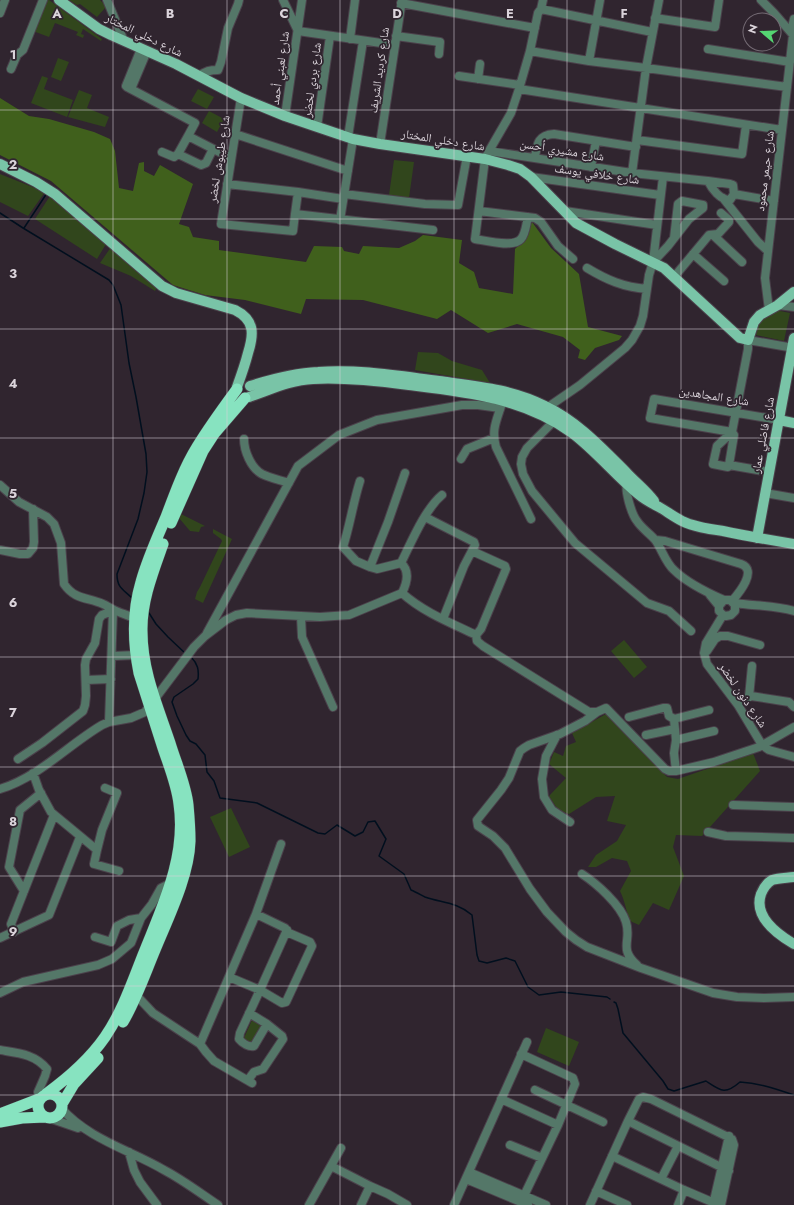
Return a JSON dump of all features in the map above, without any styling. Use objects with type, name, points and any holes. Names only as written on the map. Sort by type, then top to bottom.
[{"type":"highway","points":[[0,1122],[22,1118],[57,1115],[74,1084],[106,1049],[124,1019],[136,996],[180,887],[187,863],[190,842],[188,803],[181,776],[139,673],[136,655],[134,618],[147,565],[189,461],[202,438],[245,381]]},
{"type":"highway","points":[[47,1117],[39,1111],[38,1103],[67,1078],[88,1057],[104,1038],[113,1024],[131,986],[171,883],[178,855],[180,838],[179,803],[152,703],[143,653],[143,611],[148,589],[165,539],[201,455],[214,434],[247,398]]},
{"type":"highway","points":[[0,1114],[54,1095],[60,1100],[61,1106]]},
{"type":"main road","name":"شارع دخلي المختار","points":[[59,0],[99,29],[200,76],[241,98],[285,116],[351,138],[380,144],[467,156],[487,155],[520,169],[531,177],[576,223],[664,268],[736,336],[748,340]]},
{"type":"main road","points":[[0,164],[36,182],[55,194],[162,286],[176,293],[242,313],[251,326],[252,340],[245,381],[238,395],[241,398],[247,398],[294,382],[312,379],[337,379],[390,383],[458,391],[502,404],[528,408],[554,421],[573,433],[610,467],[651,497],[657,506],[682,521],[692,525],[794,544]]},
{"type":"main road","points":[[748,340],[757,318],[794,292]]},
{"type":"main road","name":"شارع فاضلي عمار","points":[[757,538],[793,345]]},
{"type":"main road","points":[[245,381],[316,372],[363,372],[506,392],[525,397],[548,407],[564,417],[593,439],[628,480]]},
{"type":"main road","name":"شارع المجاهدين","points":[[779,420],[794,423]]},
{"type":"main road","points":[[794,877],[772,880],[762,890],[758,904],[763,917],[768,924],[794,944]]},
{"type":"street","points":[[0,13],[5,0]]},
{"type":"street","points":[[11,69],[17,55],[23,50],[43,0]]},
{"type":"street","points":[[107,0],[124,41]]},
{"type":"street","points":[[200,76],[204,72],[218,70],[228,28],[238,4],[238,0]]},
{"type":"street","points":[[283,0],[298,31],[395,45]]},
{"type":"street","name":"شارع لعبني أحمد","points":[[285,116],[302,0]]},
{"type":"street","points":[[350,39],[355,0]]},
{"type":"street","points":[[528,218],[521,238],[515,243],[475,239],[487,155],[511,113],[520,87],[530,51],[538,13],[541,9],[543,0]]},
{"type":"street","points":[[589,61],[600,0]]},
{"type":"street","points":[[632,173],[646,68],[659,0]]},
{"type":"street","points":[[655,18],[715,27],[719,0]]},
{"type":"street","points":[[761,0],[793,34]]},
{"type":"street","points":[[402,2],[535,28]]},
{"type":"street","name":"شارع كرديد الشريف","points":[[380,144],[402,2]]},
{"type":"street","points":[[541,9],[652,32]]},
{"type":"street","name":"شارع حيمر محمود","points":[[773,307],[765,278],[794,20]]},
{"type":"street","points":[[111,35],[118,27]]},
{"type":"street","points":[[20,52],[18,48],[24,33]]},
{"type":"street","name":"شارع بردي لخضر","points":[[317,126],[330,36]]},
{"type":"street","points":[[396,36],[440,42],[439,54]]},
{"type":"street","points":[[340,220],[348,171],[363,41]]},
{"type":"street","points":[[708,48],[790,62]]},
{"type":"street","points":[[144,50],[131,89],[142,93],[195,123],[178,154],[174,157],[162,152]]},
{"type":"street","points":[[530,51],[589,61],[787,87]]},
{"type":"street","points":[[478,79],[480,64]]},
{"type":"street","points":[[459,76],[640,108],[782,130]]},
{"type":"street","name":"شارع طيبوش لخضر","points":[[241,98],[234,134],[221,224],[293,231],[295,214]]},
{"type":"street","points":[[535,157],[537,144],[540,139],[548,134],[596,141],[742,154],[746,125]]},
{"type":"street","points":[[234,134],[348,171]]},
{"type":"street","points":[[188,136],[231,158]]},
{"type":"street","points":[[591,167],[596,141]]},
{"type":"street","points":[[178,154],[201,165],[206,163],[213,149]]},
{"type":"street","name":"شارع مشيري أحسن","points":[[487,155],[535,157],[632,173],[708,181],[733,185],[734,194]]},
{"type":"street","points":[[227,184],[425,204],[458,205],[467,156]]},
{"type":"street","name":"شارع خلافي يوسف","points":[[531,177],[660,195]]},
{"type":"street","points":[[548,407],[580,385],[625,348],[632,340],[640,326],[643,316],[646,289],[656,245],[663,177]]},
{"type":"street","points":[[708,181],[710,186],[723,198],[758,242],[768,251]]},
{"type":"street","points":[[298,192],[295,214],[433,230]]},
{"type":"street","points":[[723,198],[730,200],[734,194],[774,201]]},
{"type":"street","points":[[653,262],[668,246],[689,219],[703,208],[703,205],[682,201],[678,204],[674,238]]},
{"type":"street","points":[[479,211],[535,218],[540,222],[558,246],[574,259]]},
{"type":"street","points":[[565,211],[657,226]]},
{"type":"street","points":[[674,277],[709,235],[718,234],[729,222],[729,220],[721,213]]},
{"type":"street","points":[[713,235],[742,262]]},
{"type":"street","points":[[656,245],[668,246]]},
{"type":"street","points":[[693,254],[724,281]]},
{"type":"street","points":[[587,268],[616,284],[646,289]]},
{"type":"street","points":[[773,307],[794,308]]},
{"type":"street","points":[[728,465],[734,435],[732,432],[748,349],[748,340]]},
{"type":"street","name":"شارع دخلي المختار","points":[[748,340],[793,345]]},
{"type":"street","name":"شارع المجاهدين","points":[[732,432],[650,418],[654,399],[779,420]]},
{"type":"street","points":[[205,636],[298,466],[339,435],[377,420],[462,405],[502,404],[495,425],[494,438],[496,448],[531,518]]},
{"type":"street","points":[[554,421],[527,448],[522,457],[521,464],[523,474],[532,491],[575,543],[647,603],[669,611],[691,631]]},
{"type":"street","points":[[732,432],[717,446],[713,464],[769,472]]},
{"type":"street","points":[[461,459],[467,449],[494,438]]},
{"type":"street","points":[[244,439],[245,448],[249,459],[257,471],[289,483]]},
{"type":"street","points":[[370,567],[405,473]]},
{"type":"street","points":[[628,480],[627,496],[636,521],[656,540],[672,569],[708,593],[729,604],[779,607],[794,611]]},
{"type":"street","points":[[360,481],[354,500],[348,532],[342,547],[356,561],[377,569],[401,563],[425,517],[436,500],[442,495]]},
{"type":"street","points":[[0,485],[19,502],[47,517],[54,524],[59,535],[62,551],[64,584],[68,590],[74,595],[102,603],[113,612],[134,618]]},
{"type":"street","points":[[765,493],[794,498]]},
{"type":"street","points":[[0,550],[28,554],[33,548],[32,509]]},
{"type":"street","points":[[425,517],[474,542],[475,546],[464,566],[443,619]]},
{"type":"street","points":[[656,540],[665,541],[746,567],[748,572],[747,578],[739,592],[729,604],[719,611],[723,615],[731,615],[729,604]]},
{"type":"street","points":[[472,551],[504,566],[506,569],[476,635],[477,641],[588,712],[597,712]]},
{"type":"street","points":[[0,789],[33,774],[94,730],[109,722],[140,715],[152,703],[194,647],[205,636],[231,617],[247,613],[302,617],[350,615],[402,593],[408,580],[405,566],[401,563]]},
{"type":"street","points":[[402,593],[411,601],[433,615],[476,635]]},
{"type":"street","points":[[109,722],[113,612]]},
{"type":"street","points":[[18,759],[42,743],[83,711],[85,705],[86,659],[95,642],[99,619],[102,614],[113,612]]},
{"type":"street","name":"شارع دنون لخضر","points":[[723,615],[706,643],[704,653],[707,664],[736,702],[762,745]]},
{"type":"street","points":[[302,617],[302,637],[333,707]]},
{"type":"street","points":[[705,655],[715,639],[720,636],[728,636],[760,645]]},
{"type":"street","points":[[112,656],[136,655]]},
{"type":"street","points":[[749,697],[752,666]]},
{"type":"street","points":[[86,680],[111,679]]},
{"type":"street","points":[[736,702],[751,696],[789,702],[794,707]]},
{"type":"street","points":[[629,717],[665,707],[667,708],[669,716],[674,719],[709,710]]},
{"type":"street","points":[[794,727],[762,745],[714,762],[676,771],[669,771],[664,769],[606,708],[597,712],[585,721],[556,735],[528,745],[520,751],[509,778],[477,820],[478,826],[493,836],[505,848],[530,889],[547,912],[566,932],[587,947],[641,968],[713,993],[764,998],[794,997]]},
{"type":"street","points":[[674,719],[676,740],[674,753],[676,771]]},
{"type":"street","points":[[646,735],[675,728]]},
{"type":"street","points":[[676,740],[714,731]]},
{"type":"street","points":[[556,735],[546,756],[542,779],[544,797],[552,810],[570,822]]},
{"type":"street","points":[[762,745],[769,750],[794,757]]},
{"type":"street","points":[[33,774],[51,812],[97,850]]},
{"type":"street","points":[[105,788],[117,793],[102,830],[94,864],[119,871]]},
{"type":"street","points":[[24,891],[9,868],[20,810],[41,793]]},
{"type":"street","points":[[733,805],[794,807]]},
{"type":"street","points":[[14,932],[11,924],[54,815]]},
{"type":"street","points":[[708,832],[726,836],[794,838]]},
{"type":"street","points":[[0,938],[48,914],[80,837]]},
{"type":"street","points":[[200,1044],[256,914],[281,844]]},
{"type":"street","points":[[582,874],[602,889],[621,912],[626,921],[628,955],[641,968]]},
{"type":"street","points":[[0,993],[23,982],[98,965],[112,959],[131,943],[142,918],[161,888],[171,883]]},
{"type":"street","points":[[229,977],[260,990],[282,1003],[286,1002],[312,946],[310,942],[289,933],[285,928],[256,914]]},
{"type":"street","points":[[95,937],[111,942],[117,926],[128,920],[142,918]]},
{"type":"street","points":[[267,1024],[254,1046],[243,1043],[239,1039],[239,1035],[287,930]]},
{"type":"street","points":[[136,996],[154,1013],[200,1044],[214,1061],[250,1081],[254,1072],[263,1069],[284,1039],[267,1024],[249,1013]]},
{"type":"street","points":[[454,1205],[527,1042]]},
{"type":"street","points":[[0,1050],[30,1055],[42,1062],[47,1068],[38,1092],[42,1098]]},
{"type":"street","points":[[521,1054],[573,1078],[575,1084],[524,1201]]},
{"type":"street","points":[[535,1090],[603,1122]]},
{"type":"street","points":[[590,1205],[596,1191],[612,1156],[628,1121],[639,1099],[643,1097],[729,1136],[734,1141],[717,1205],[612,1156]]},
{"type":"street","points":[[501,1099],[558,1125]]},
{"type":"street","points":[[61,1106],[71,1119],[88,1132]]},
{"type":"street","points":[[47,1117],[88,1132],[164,1169],[218,1205]]},
{"type":"street","points":[[628,1121],[726,1170]]},
{"type":"street","points":[[510,1145],[542,1158]]},
{"type":"street","points":[[661,1179],[678,1146]]},
{"type":"street","points":[[309,1205],[341,1148]]},
{"type":"street","points":[[129,1152],[134,1170],[140,1182],[157,1205]]},
{"type":"street","points":[[331,1166],[388,1194],[404,1204]]},
{"type":"street","points":[[468,1175],[524,1201],[546,1205]]},
{"type":"street","points":[[360,1205],[370,1186]]},
{"type":"street","points":[[678,1205],[684,1190]]},
{"type":"street","points":[[596,1191],[627,1205]]},
{"type":"green space","points":[[45,0],[49,0],[102,39],[101,41],[83,29],[81,34],[84,35],[83,38],[76,35],[78,32],[55,23],[49,37],[33,31]]},
{"type":"green space","points":[[69,0],[100,0],[106,7],[97,17],[80,4],[77,5]]},
{"type":"green space","points":[[58,58],[69,62],[61,81],[51,77]]},
{"type":"green space","points":[[42,76],[48,78],[44,89],[73,100],[67,117],[31,103]]},
{"type":"green space","points":[[198,89],[214,97],[207,109],[191,101]]},
{"type":"green space","points":[[79,90],[92,95],[87,108],[109,117],[105,127],[68,117]]},
{"type":"green space","points":[[0,98],[29,116],[49,119],[94,132],[110,139],[115,151],[119,188],[133,191],[139,163],[144,162],[144,171],[154,176],[160,165],[193,184],[179,224],[189,227],[193,237],[219,241],[219,250],[306,262],[314,246],[342,247],[344,251],[359,254],[363,246],[399,248],[415,241],[423,235],[462,240],[459,263],[474,272],[479,288],[513,294],[515,249],[523,241],[532,222],[551,248],[579,274],[588,327],[622,336],[619,340],[595,348],[585,360],[578,358],[580,350],[563,337],[517,324],[488,333],[451,310],[437,319],[363,300],[306,299],[301,314],[245,300],[205,295],[173,285],[51,181],[0,155]]},
{"type":"green space","points":[[209,111],[224,119],[217,132],[202,123]]},
{"type":"green space","points":[[394,160],[414,162],[409,198],[389,195]]},
{"type":"green space","points":[[0,174],[45,192],[28,216],[0,202]]},
{"type":"green space","points":[[50,196],[106,244],[97,259],[35,219]]},
{"type":"green space","points":[[111,247],[157,287],[155,291],[131,276],[100,263]]},
{"type":"green space","points":[[775,310],[790,313],[784,341],[756,335],[759,322]]},
{"type":"green space","points":[[418,352],[438,353],[452,361],[482,370],[490,383],[415,370]]},
{"type":"green space","points":[[181,514],[205,526],[201,527],[199,532],[190,531],[179,518]]},
{"type":"green space","points":[[213,529],[232,539],[203,603],[195,599],[197,592],[222,541],[213,533]]},
{"type":"green space","points":[[624,640],[647,667],[634,678],[611,651]]},
{"type":"green space","points":[[606,714],[667,777],[678,779],[753,753],[760,771],[702,836],[676,835],[673,847],[684,876],[669,910],[653,903],[639,925],[630,921],[620,891],[631,871],[627,861],[612,858],[596,867],[588,867],[596,855],[617,841],[626,825],[607,821],[615,796],[596,797],[569,814],[558,810],[549,796],[566,778],[549,764],[554,752],[563,756],[566,746],[576,742],[572,733]]},
{"type":"green space","points":[[231,808],[250,847],[229,857],[210,817]]},
{"type":"green space","points":[[252,1020],[262,1026],[252,1044],[244,1038]]},
{"type":"green space","points":[[546,1028],[579,1042],[569,1066],[537,1052]]},
{"type":"waterway","points":[[24,228],[47,193]]},
{"type":"waterway","points":[[0,213],[109,280],[113,285],[121,305],[129,363],[146,454],[147,472],[138,519],[117,574],[119,585],[132,598]]},
{"type":"waterway","points":[[149,613],[156,624],[186,654]]},
{"type":"waterway","points":[[191,657],[198,667],[198,679],[174,697],[172,702],[186,735],[190,741],[196,744],[205,755],[207,772],[214,781],[220,798],[257,803],[318,833],[325,834],[337,825],[355,836],[363,832],[368,822],[375,821],[386,839],[379,856],[404,874],[411,890],[425,897],[455,905],[472,915],[479,961],[487,963],[506,958],[515,961],[528,987],[539,995],[561,992],[607,997],[610,999]]},
{"type":"waterway","points":[[614,1002],[616,1003],[618,1009],[623,1033],[668,1089],[674,1091],[706,1081],[719,1089],[727,1090],[740,1082],[761,1085],[794,1095]]}]
